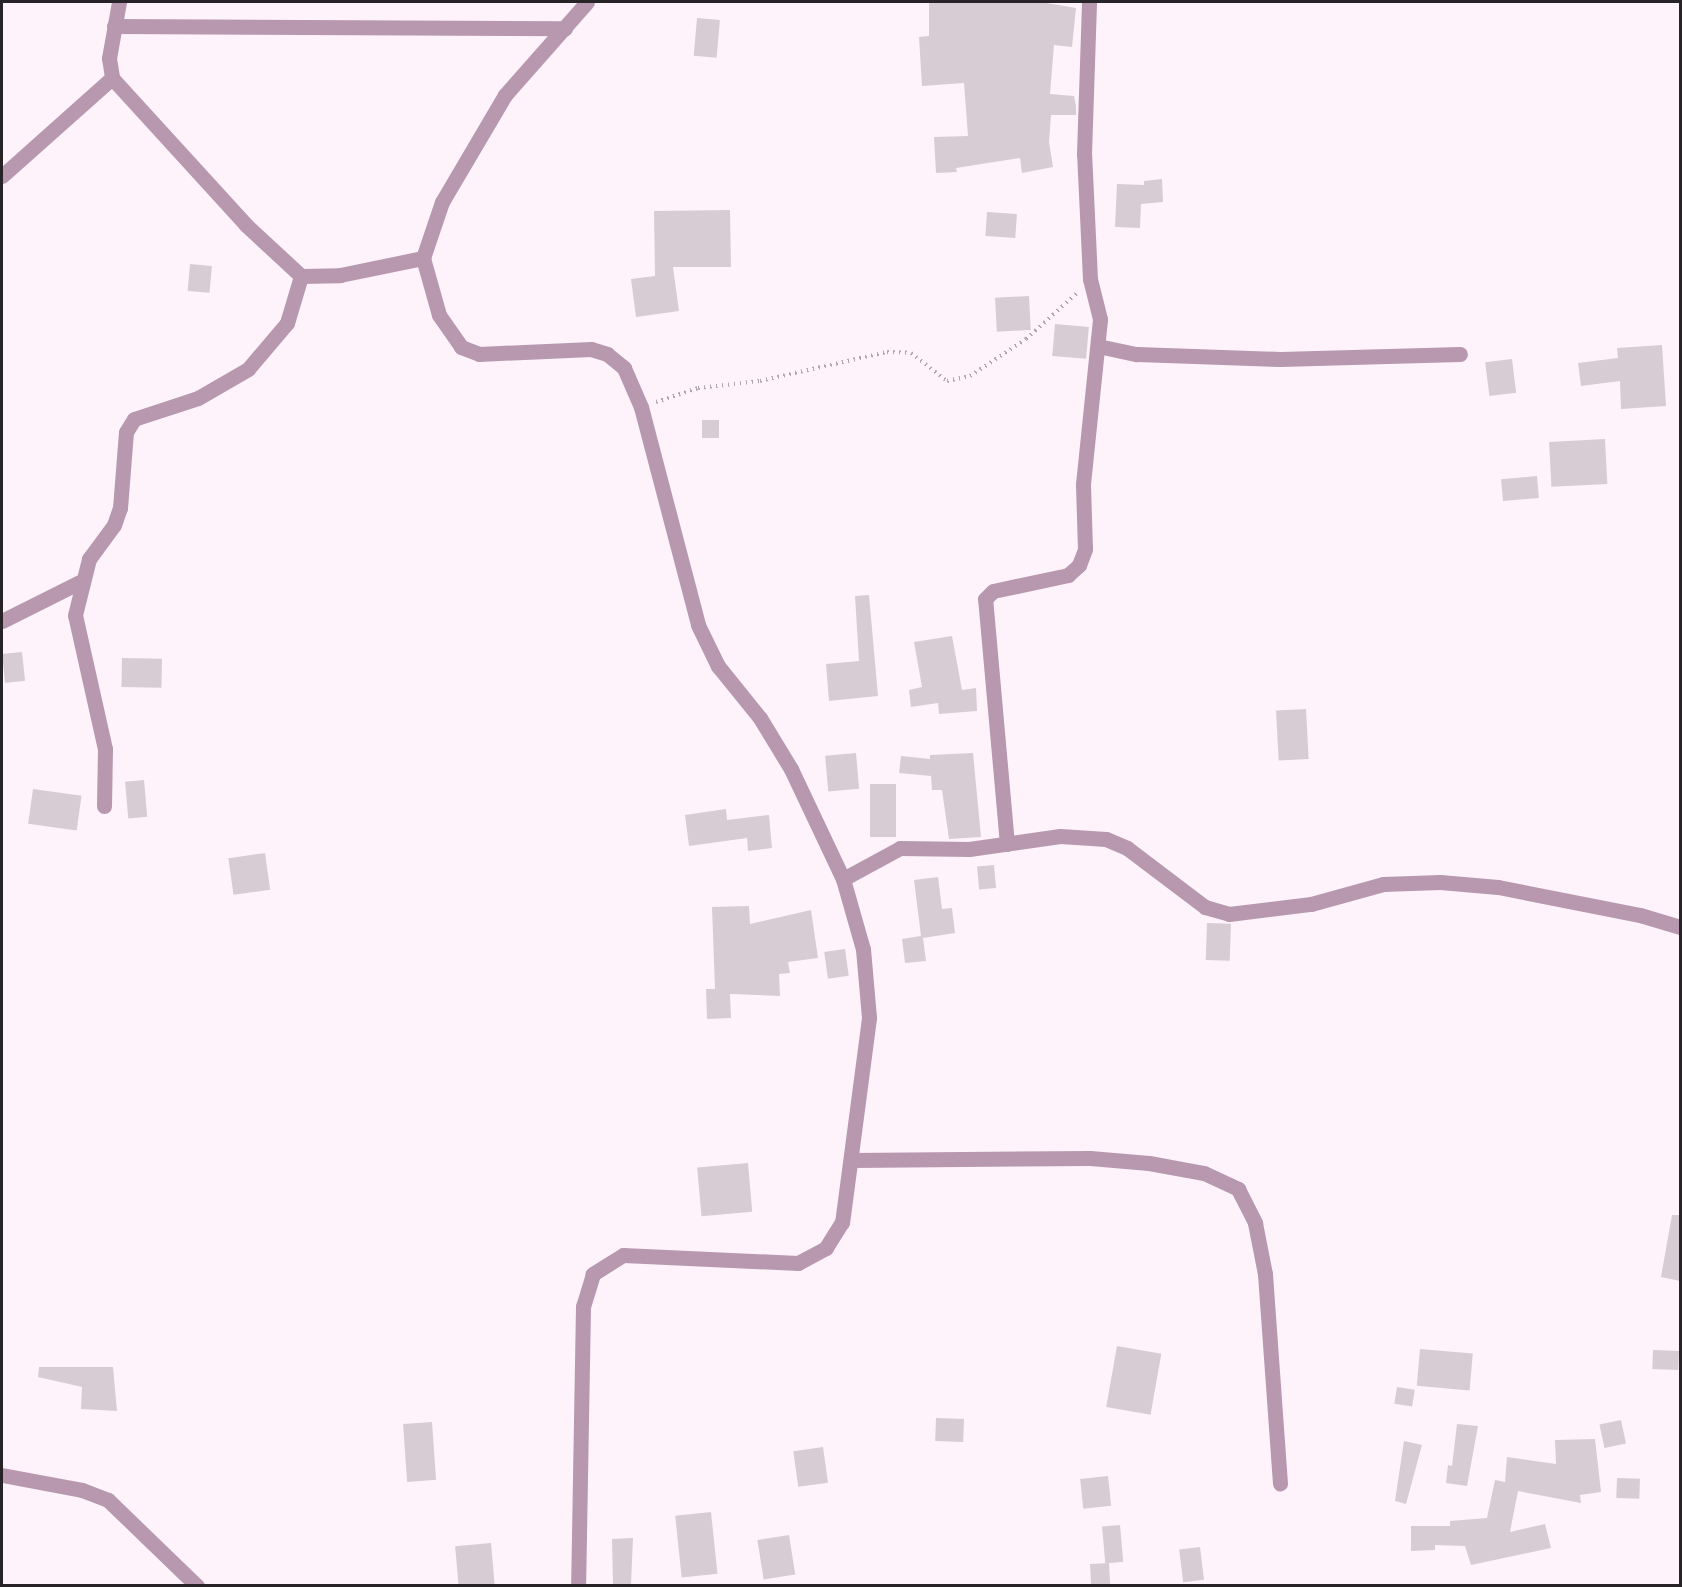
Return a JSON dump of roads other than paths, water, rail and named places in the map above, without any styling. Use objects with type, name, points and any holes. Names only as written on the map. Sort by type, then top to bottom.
[{"type":"street","points":[[119,2],[109,58],[112,78],[246,225],[301,276],[340,275],[423,258]]},
{"type":"street","points":[[579,1586],[583,1306],[593,1274],[623,1256],[798,1263],[826,1248],[842,1222],[869,1018],[863,949],[843,879],[791,769],[760,718],[718,666],[698,625],[641,407],[624,368],[608,354],[591,349],[479,354],[461,347],[439,315],[423,258],[441,202],[505,95],[587,2]]},
{"type":"street","points":[[1007,844],[983,611],[985,599],[993,591],[1068,575],[1079,565],[1085,549],[1083,484],[1100,319],[1090,279],[1084,154],[1089,2]]},
{"type":"street","points":[[114,26],[565,28]]},
{"type":"street","points":[[2,176],[112,78]]},
{"type":"street","points":[[104,806],[105,749],[75,615],[80,582],[89,559],[114,525],[120,508],[126,432],[134,419],[198,398],[248,369],[287,323],[301,276]]},
{"type":"street","points":[[1098,346],[1137,354],[1280,359],[1460,354]]},
{"type":"street","points":[[2,621],[80,582]]},
{"type":"street","points":[[843,879],[900,849],[969,849],[1059,836],[1106,838],[1127,848],[1205,907],[1229,914],[1311,904],[1383,884],[1431,882],[1498,888],[1640,915],[1680,927]]},
{"type":"street","points":[[852,1160],[1102,1159],[1204,1173],[1238,1189],[1256,1223],[1265,1274],[1280,1483]]},
{"type":"street","points":[[2,1476],[82,1490],[108,1500],[197,1586]]}]
